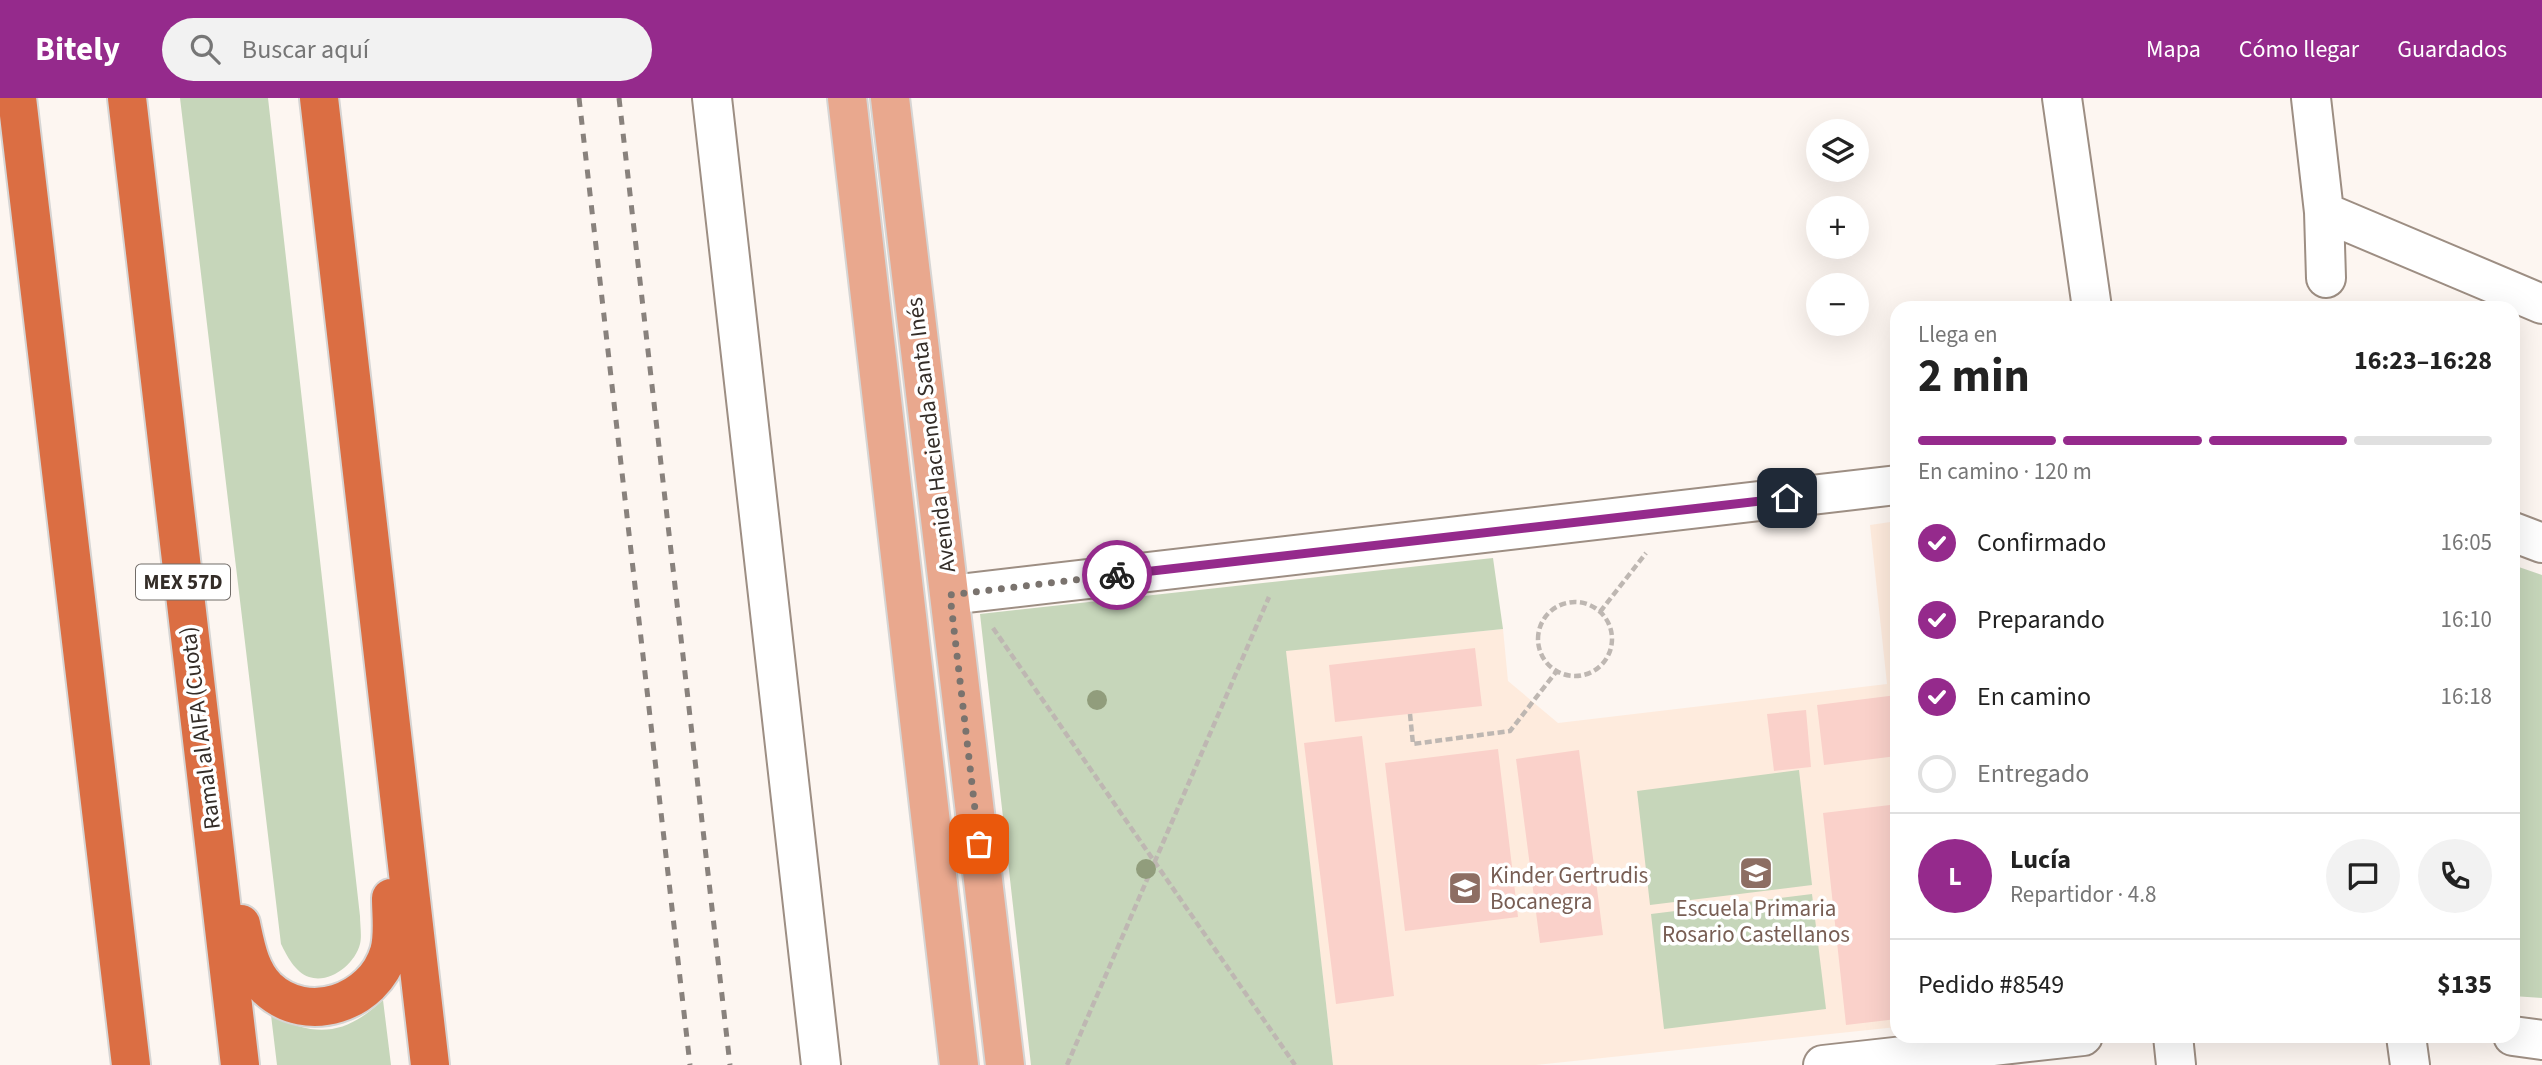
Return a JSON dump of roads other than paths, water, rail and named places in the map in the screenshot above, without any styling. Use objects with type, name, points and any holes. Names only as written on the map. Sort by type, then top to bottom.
[{"type":"highway","name":"Ramal al AIFA (Cuota)","points":[[127,98],[240,1065]]},
{"type":"highway","points":[[319,98],[430,1065]]},
{"type":"highway","points":[[20,109],[131,1065]]},
{"type":"highway","points":[[202,751],[253,968],[268,988],[290,1002],[314,1007],[339,1004],[362,992],[379,974],[389,951],[392,733]]},
{"type":"main road","name":"Avenida Hacienda Santa Inés","points":[[847,98],[959,1065]]},
{"type":"main road","name":"Avenida Hacienda Santa Inés","points":[[890,98],[1005,1065]]},
{"type":"street","points":[[712,98],[821,1065]]},
{"type":"street","points":[[2062,98],[2091,301]]},
{"type":"street","points":[[2311,98],[2324,212],[2326,278]]},
{"type":"street","points":[[2324,212],[2542,304]]},
{"type":"street","points":[[950,595],[1890,486]]},
{"type":"street","points":[[2520,535],[2542,543]]},
{"type":"street","points":[[2520,1037],[2542,1040]]},
{"type":"street","points":[[1823,1065],[1945,1059],[2041,1043]]},
{"type":"street","points":[[2174,1043],[2176,1065]]},
{"type":"street","points":[[2407,1043],[2410,1065]]},
{"type":"railway","points":[[579,98],[690,1065]]},
{"type":"railway","points":[[619,98],[730,1065]]},
{"type":"place","name":"Escuela Primaria Rosario Castellanos","points":[[1756,873]]},
{"type":"place","name":"Kinder Gertrudis Bocanegra","points":[[1465,888]]}]
